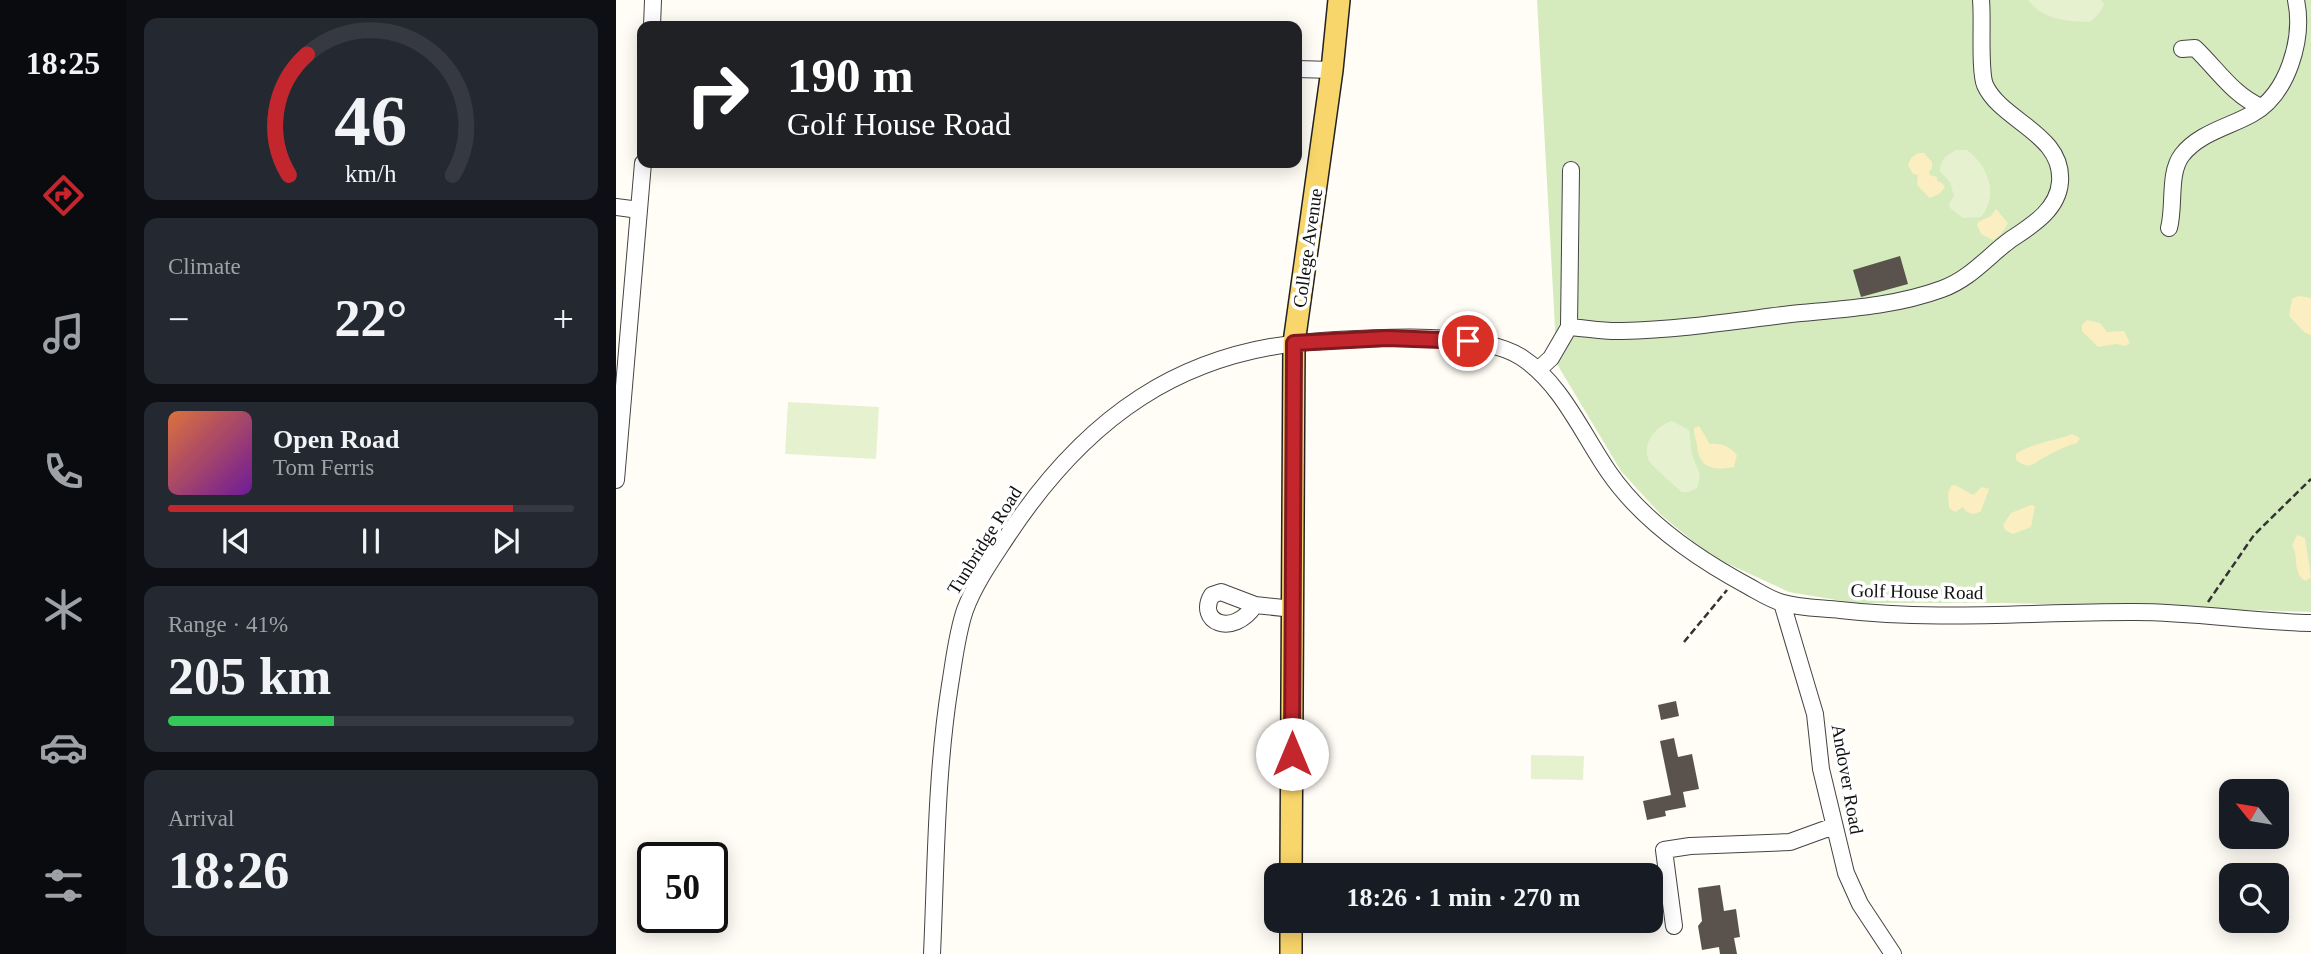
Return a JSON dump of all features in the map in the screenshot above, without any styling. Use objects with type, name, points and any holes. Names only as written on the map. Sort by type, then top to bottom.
[{"type":"main road","name":"College Avenue","points":[[1292,863],[1294,343],[1332,70],[1339,0]]},
{"type":"main road","points":[[1291,933],[1291,954]]},
{"type":"street","points":[[652,21],[653,0]]},
{"type":"street","points":[[1569,327],[1621,331],[1888,305],[1943,289],[1964,279],[1985,263],[2044,214],[2059,193],[2060,171],[2049,148],[2028,125],[1991,95],[1983,81],[1981,0]]},
{"type":"street","points":[[2169,228],[2176,165],[2183,153],[2200,140],[2252,114],[2273,98],[2292,59],[2297,36],[2298,11],[2302,0],[2311,2]]},
{"type":"street","points":[[2182,49],[2195,48],[2246,101],[2261,107]]},
{"type":"street","points":[[1302,69],[1332,70]]},
{"type":"street","points":[[616,480],[643,168]]},
{"type":"street","points":[[1538,370],[1551,358],[1569,327],[1571,170]]},
{"type":"street","points":[[616,207],[639,210]]},
{"type":"street","name":"Golf House Road","points":[[1294,343],[1387,338],[1468,341],[1501,347],[1519,355],[1551,382],[1611,476],[1633,502],[1680,543],[1736,579],[1782,603],[1883,615],[2133,612],[2205,614],[2311,623]]},
{"type":"street","name":"Tunbridge Road","points":[[932,954],[943,728],[964,611],[977,585],[1031,500],[1055,470],[1130,403],[1183,373],[1238,355],[1294,343]]},
{"type":"street","name":"Andover Road","points":[[1782,603],[1815,714],[1821,769],[1846,873],[1873,926],[1893,954]]},
{"type":"street","points":[[1255,606],[1293,609]]},
{"type":"street","points":[[1674,926],[1664,850],[1690,846],[1790,842],[1834,826]]},
{"type":"path","points":[[2205,614],[2205,606],[2254,535],[2311,479]]},
{"type":"path","points":[[1684,642],[1736,579]]},
{"type":"green space","points":[[1537,0],[2311,0],[2311,612],[2005,603],[1854,603],[1789,592],[1711,556],[1661,515],[1621,471],[1557,364]]},
{"type":"green space","points":[[2028,0],[2101,0],[2104,4],[2090,22],[2081,22],[2048,15]]},
{"type":"green space","points":[[1956,150],[1967,150],[1981,164],[1989,181],[1989,199],[1981,217],[1963,218],[1950,208],[1949,204],[1954,196],[1950,182],[1940,171],[1944,158]]},
{"type":"green space","points":[[788,402],[879,407],[876,459],[785,454]]},
{"type":"green space","points":[[1672,421],[1689,430],[1692,453],[1700,476],[1697,488],[1689,492],[1682,492],[1651,464],[1647,454],[1652,436]]},
{"type":"green space","points":[[1531,755],[1584,756],[1583,780],[1531,779]]},
{"type":"sand","points":[[1918,153],[1924,153],[1932,162],[1930,175],[1937,177],[1937,181],[1945,187],[1930,198],[1917,185],[1918,175],[1913,174],[1908,165],[1911,158]]},
{"type":"sand","points":[[1996,209],[2008,223],[1993,240],[1981,234],[1977,225],[1991,216]]},
{"type":"sand","points":[[2298,296],[2311,298],[2311,335],[2304,332],[2289,316],[2292,299]]},
{"type":"sand","points":[[2087,320],[2100,323],[2107,332],[2124,331],[2130,343],[2125,346],[2116,344],[2098,347],[2082,331],[2082,325]]},
{"type":"sand","points":[[1699,426],[1710,444],[1725,446],[1737,455],[1734,467],[1714,468],[1704,463],[1698,453],[1694,433],[1694,428]]},
{"type":"sand","points":[[2072,434],[2080,438],[2077,443],[2032,465],[2016,460],[2016,454],[2023,450]]},
{"type":"sand","points":[[1955,485],[1973,495],[1982,487],[1989,489],[1981,511],[1973,514],[1963,507],[1955,512],[1949,508],[1948,493],[1951,486]]},
{"type":"sand","points":[[2035,506],[2031,527],[2013,534],[2005,530],[2003,525],[2011,513]]},
{"type":"sand","points":[[2297,535],[2305,538],[2311,577],[2306,581],[2301,578],[2297,569],[2292,546]]},
{"type":"building","points":[[1900,256],[1908,284],[1861,297],[1853,270]]},
{"type":"building","points":[[1676,701],[1679,716],[1661,720],[1658,705]]},
{"type":"building","points":[[1674,738],[1678,757],[1692,754],[1699,789],[1683,792],[1686,807],[1665,811],[1666,816],[1647,820],[1643,801],[1671,795],[1660,741]]},
{"type":"building","points":[[1720,885],[1724,911],[1736,909],[1740,937],[1734,938],[1737,954],[1720,954],[1719,947],[1702,950],[1698,926],[1702,921],[1698,888]]},
{"type":"route","points":[[1292,754],[1294,343],[1387,338],[1468,341]]}]
